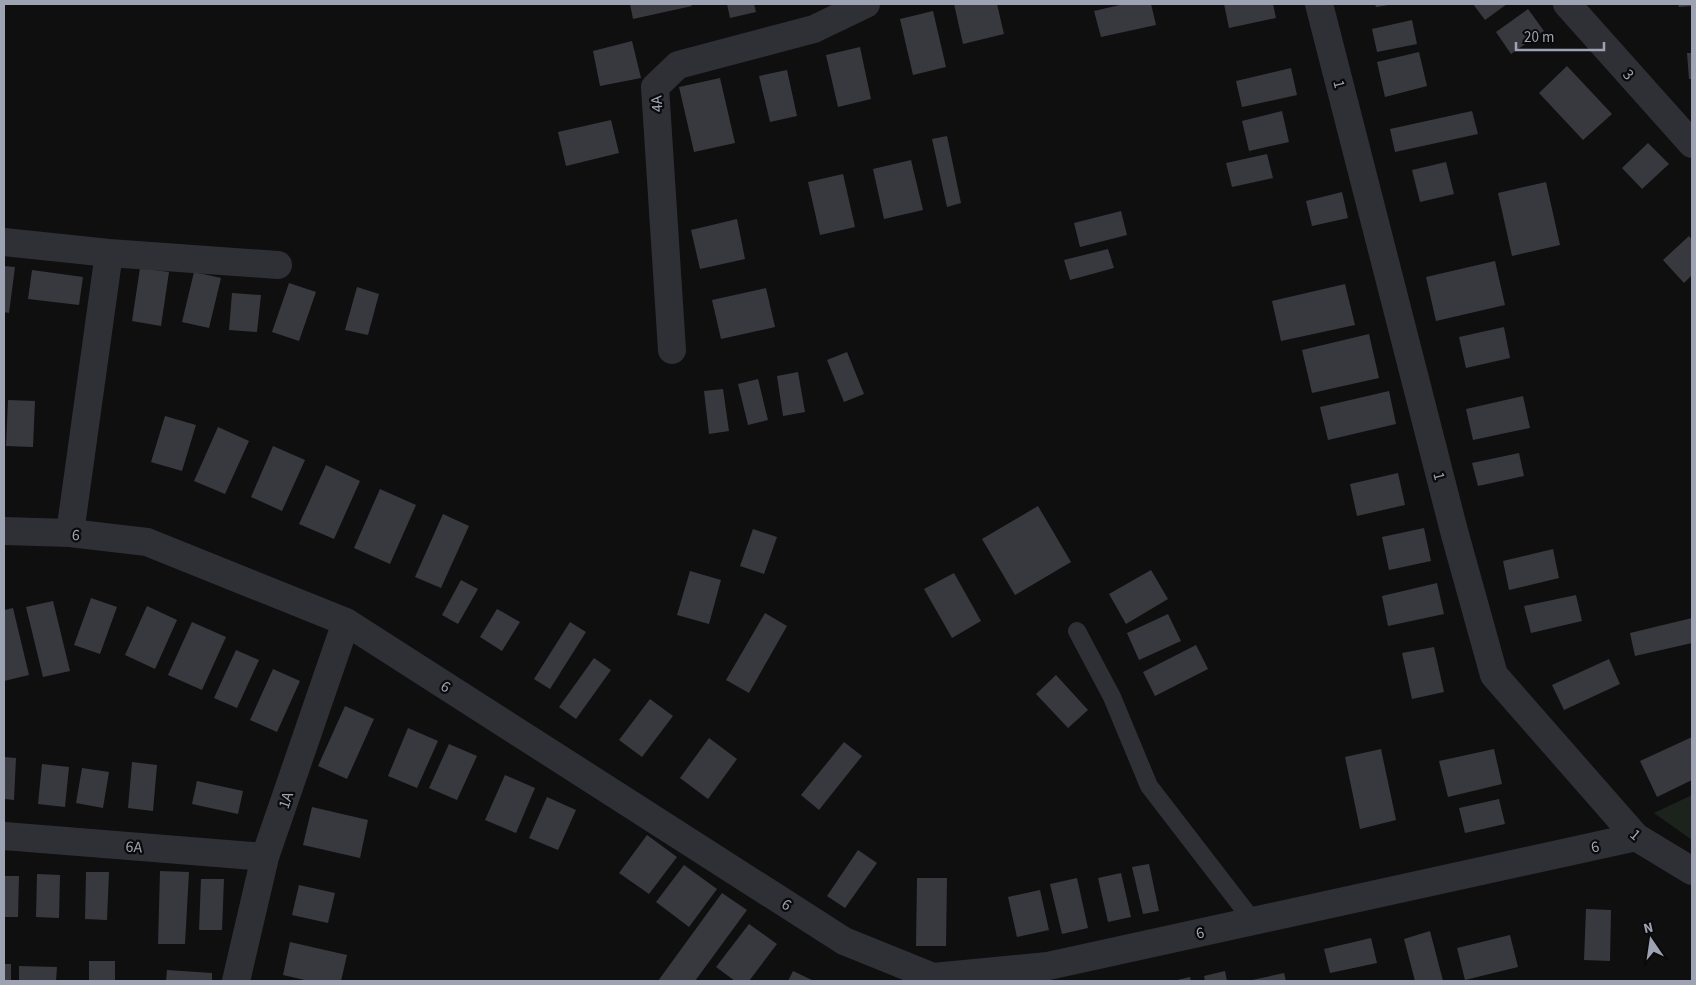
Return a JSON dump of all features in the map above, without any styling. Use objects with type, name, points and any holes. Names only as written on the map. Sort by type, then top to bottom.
[{"type":"street","name":"4A","points":[[672,350],[655,87],[678,65],[814,29],[866,4]]},
{"type":"street","name":"1","points":[[1319,4],[1454,531],[1494,675],[1636,837],[1692,872]]},
{"type":"street","name":"3","points":[[1567,4],[1692,144]]},
{"type":"street","points":[[4,242],[109,253],[278,265]]},
{"type":"street","points":[[70,533],[109,253]]},
{"type":"street","name":"6","points":[[4,531],[70,533],[146,542],[346,622],[844,941],[933,977],[1048,966],[1636,837]]},
{"type":"street","name":"1A","points":[[236,981],[265,856],[346,622]]},
{"type":"street","name":"6A","points":[[4,836],[265,856]]},
{"type":"lane","points":[[1077,631],[1112,697],[1149,786],[1253,921]]},
{"type":"shaded area","points":[[1692,795],[1692,840],[1654,813]]},
{"type":"building","points":[[630,4],[691,4],[692,6],[633,19]]},
{"type":"building","points":[[727,4],[754,4],[756,12],[730,18]]},
{"type":"building","points":[[954,4],[997,4],[1004,34],[963,44]]},
{"type":"building","points":[[1124,4],[1151,4],[1156,25],[1101,37],[1094,11]]},
{"type":"building","points":[[1224,4],[1273,4],[1276,18],[1229,28]]},
{"type":"building","points":[[1375,4],[1389,4],[1389,5],[1376,7]]},
{"type":"building","points":[[1473,4],[1507,4],[1485,20]]},
{"type":"building","points":[[1678,4],[1692,4],[1692,6],[1679,7]]},
{"type":"building","points":[[1528,9],[1544,31],[1511,54],[1496,32]]},
{"type":"building","points":[[933,11],[946,67],[913,75],[900,19]]},
{"type":"building","points":[[1412,20],[1417,44],[1377,52],[1372,29]]},
{"type":"building","points":[[632,41],[641,78],[600,86],[593,51]]},
{"type":"building","points":[[860,47],[871,99],[838,107],[826,55]]},
{"type":"building","points":[[1419,52],[1427,86],[1385,97],[1377,62]]},
{"type":"building","points":[[1687,53],[1692,53],[1692,79],[1689,79]]},
{"type":"building","points":[[1567,66],[1612,114],[1583,140],[1539,93]]},
{"type":"building","points":[[1291,68],[1297,95],[1242,107],[1236,81]]},
{"type":"building","points":[[787,70],[797,116],[770,122],[759,76]]},
{"type":"building","points":[[720,78],[735,143],[694,152],[679,87]]},
{"type":"building","points":[[1282,111],[1289,142],[1249,151],[1242,121]]},
{"type":"building","points":[[1472,111],[1478,134],[1395,152],[1390,129]]},
{"type":"building","points":[[611,120],[619,153],[566,166],[558,132]]},
{"type":"building","points":[[947,136],[961,203],[947,207],[932,139]]},
{"type":"building","points":[[1648,143],[1669,164],[1642,189],[1622,168]]},
{"type":"building","points":[[1267,154],[1273,178],[1232,187],[1226,163]]},
{"type":"building","points":[[911,160],[923,210],[884,219],[873,169]]},
{"type":"building","points":[[1446,162],[1454,194],[1420,202],[1412,170]]},
{"type":"building","points":[[843,174],[855,227],[820,235],[808,182]]},
{"type":"building","points":[[1546,182],[1560,245],[1512,256],[1498,193]]},
{"type":"building","points":[[1342,192],[1348,218],[1312,226],[1306,201]]},
{"type":"building","points":[[1121,211],[1127,235],[1080,247],[1074,223]]},
{"type":"building","points":[[737,219],[745,259],[700,269],[691,230]]},
{"type":"building","points":[[1689,236],[1692,240],[1692,275],[1684,283],[1663,260]]},
{"type":"building","points":[[1108,249],[1114,268],[1070,280],[1064,260]]},
{"type":"building","points":[[1495,261],[1505,305],[1436,321],[1426,277]]},
{"type":"building","points":[[4,266],[15,267],[9,313],[4,312]]},
{"type":"building","points":[[140,268],[169,272],[161,326],[132,321]]},
{"type":"building","points":[[32,270],[83,277],[79,305],[28,299]]},
{"type":"building","points":[[194,272],[221,278],[209,328],[182,322]]},
{"type":"building","points":[[289,283],[316,292],[299,341],[272,332]]},
{"type":"building","points":[[1345,284],[1355,325],[1281,341],[1272,301]]},
{"type":"building","points":[[357,287],[379,294],[368,335],[345,330]]},
{"type":"building","points":[[766,288],[775,327],[721,339],[712,300]]},
{"type":"building","points":[[232,293],[261,295],[257,332],[229,330]]},
{"type":"building","points":[[1504,327],[1510,358],[1466,368],[1459,337]]},
{"type":"building","points":[[1369,334],[1379,378],[1312,393],[1302,350]]},
{"type":"building","points":[[847,352],[864,394],[844,402],[827,360]]},
{"type":"building","points":[[798,372],[805,412],[783,416],[777,376]]},
{"type":"building","points":[[758,379],[768,420],[748,425],[738,384]]},
{"type":"building","points":[[723,389],[729,431],[709,434],[704,391]]},
{"type":"building","points":[[1389,391],[1396,424],[1328,440],[1320,407]]},
{"type":"building","points":[[1523,396],[1530,428],[1473,440],[1466,409]]},
{"type":"building","points":[[8,400],[35,401],[33,447],[6,446]]},
{"type":"building","points":[[165,416],[196,425],[182,471],[151,462]]},
{"type":"building","points":[[218,427],[249,441],[225,494],[194,481]]},
{"type":"building","points":[[273,446],[305,460],[282,511],[251,497]]},
{"type":"building","points":[[1519,453],[1524,476],[1478,486],[1472,463]]},
{"type":"building","points":[[326,465],[360,481],[334,539],[299,524]]},
{"type":"building","points":[[1398,473],[1405,505],[1357,516],[1350,484]]},
{"type":"building","points":[[380,489],[416,505],[390,564],[354,548]]},
{"type":"building","points":[[1038,506],[1071,562],[1015,595],[982,539]]},
{"type":"building","points":[[443,514],[469,526],[441,588],[415,577]]},
{"type":"building","points":[[1424,528],[1431,561],[1389,570],[1382,537]]},
{"type":"building","points":[[753,529],[777,537],[764,574],[740,566]]},
{"type":"building","points":[[1553,549],[1559,578],[1509,590],[1503,561]]},
{"type":"building","points":[[1151,570],[1168,599],[1126,624],[1109,594]]},
{"type":"building","points":[[690,571],[721,580],[709,624],[677,615]]},
{"type":"building","points":[[954,573],[981,621],[952,638],[924,589]]},
{"type":"building","points":[[461,580],[478,589],[458,624],[442,615]]},
{"type":"building","points":[[1437,583],[1444,614],[1388,626],[1382,596]]},
{"type":"building","points":[[1576,595],[1582,621],[1531,633],[1524,606]]},
{"type":"building","points":[[91,598],[117,607],[100,654],[74,645]]},
{"type":"building","points":[[53,601],[70,671],[43,677],[26,607]]},
{"type":"building","points":[[147,606],[177,620],[155,669],[125,655]]},
{"type":"building","points":[[13,608],[29,675],[4,681],[4,610]]},
{"type":"building","points":[[497,609],[520,622],[502,651],[480,637]]},
{"type":"building","points":[[765,613],[787,626],[749,693],[726,680]]},
{"type":"building","points":[[1168,614],[1181,641],[1139,660],[1127,633]]},
{"type":"building","points":[[1692,618],[1692,643],[1635,656],[1630,633]]},
{"type":"building","points":[[192,622],[226,637],[202,690],[168,675]]},
{"type":"building","points":[[570,622],[586,632],[550,689],[534,679]]},
{"type":"building","points":[[1196,645],[1208,669],[1155,696],[1143,672]]},
{"type":"building","points":[[1434,647],[1444,692],[1412,699],[1402,653]]},
{"type":"building","points":[[236,650],[259,660],[237,708],[214,698]]},
{"type":"building","points":[[594,658],[611,670],[576,719],[559,707]]},
{"type":"building","points":[[1609,659],[1620,684],[1564,710],[1552,685]]},
{"type":"building","points":[[273,669],[300,681],[277,732],[250,720]]},
{"type":"building","points":[[1056,675],[1088,710],[1068,728],[1036,694]]},
{"type":"building","points":[[650,699],[673,716],[642,757],[619,740]]},
{"type":"building","points":[[345,706],[374,719],[347,779],[318,766]]},
{"type":"building","points":[[408,728],[438,741],[417,788],[388,776]]},
{"type":"building","points":[[1692,737],[1692,780],[1657,797],[1640,761]]},
{"type":"building","points":[[709,738],[737,759],[708,799],[680,778]]},
{"type":"building","points":[[844,742],[862,756],[819,810],[801,795]]},
{"type":"building","points":[[449,744],[477,756],[457,800],[429,788]]},
{"type":"building","points":[[1381,749],[1396,820],[1360,829],[1345,757]]},
{"type":"building","points":[[1494,749],[1502,784],[1448,797],[1439,761]]},
{"type":"building","points":[[4,757],[16,758],[14,800],[4,799]]},
{"type":"building","points":[[132,762],[157,765],[153,811],[128,808]]},
{"type":"building","points":[[42,764],[69,767],[65,807],[38,804]]},
{"type":"building","points":[[82,768],[109,772],[103,808],[76,803]]},
{"type":"building","points":[[505,775],[535,788],[516,833],[485,820]]},
{"type":"building","points":[[197,781],[243,791],[238,814],[192,804]]},
{"type":"building","points":[[547,797],[576,810],[558,850],[529,838]]},
{"type":"building","points":[[1499,799],[1505,824],[1465,833],[1459,808]]},
{"type":"building","points":[[312,807],[368,820],[360,858],[303,845]]},
{"type":"building","points":[[647,835],[677,857],[649,894],[619,873]]},
{"type":"building","points":[[858,850],[877,863],[845,908],[827,896]]},
{"type":"building","points":[[1149,864],[1159,911],[1143,914],[1132,867]]},
{"type":"building","points":[[684,865],[717,889],[689,927],[656,902]]},
{"type":"building","points":[[160,871],[189,872],[185,944],[158,944]]},
{"type":"building","points":[[86,872],[109,872],[107,920],[85,919]]},
{"type":"building","points":[[1121,873],[1131,917],[1108,922],[1098,878]]},
{"type":"building","points":[[37,874],[60,875],[59,918],[36,917]]},
{"type":"building","points":[[4,876],[19,876],[18,917],[4,917]]},
{"type":"building","points":[[917,878],[947,878],[946,946],[916,946]]},
{"type":"building","points":[[1077,878],[1088,928],[1062,934],[1050,884]]},
{"type":"building","points":[[201,879],[224,879],[222,930],[199,930]]},
{"type":"building","points":[[299,885],[335,893],[328,923],[292,915]]},
{"type":"building","points":[[1040,890],[1049,930],[1017,937],[1008,897]]},
{"type":"building","points":[[722,893],[747,910],[695,981],[658,981]]},
{"type":"building","points":[[1586,909],[1611,910],[1610,961],[1584,960]]},
{"type":"building","points":[[749,924],[777,944],[749,981],[735,981],[716,967]]},
{"type":"building","points":[[1430,931],[1443,981],[1415,981],[1404,939]]},
{"type":"building","points":[[1510,935],[1518,967],[1465,980],[1457,948]]},
{"type":"building","points":[[1371,938],[1377,963],[1330,973],[1324,949]]},
{"type":"building","points":[[290,942],[347,955],[341,981],[309,981],[283,975]]},
{"type":"building","points":[[89,961],[115,961],[115,981],[89,981]]},
{"type":"building","points":[[4,964],[11,964],[11,981],[4,981]]},
{"type":"building","points":[[19,966],[57,967],[56,981],[19,981]]},
{"type":"building","points":[[167,970],[212,973],[212,981],[166,981]]},
{"type":"building","points":[[793,971],[814,981],[788,981]]},
{"type":"building","points":[[1225,971],[1227,981],[1205,981],[1204,976]]},
{"type":"building","points":[[1284,973],[1286,981],[1252,981],[1252,980]]},
{"type":"building","points":[[1190,977],[1191,981],[1177,981],[1177,980]]}]
